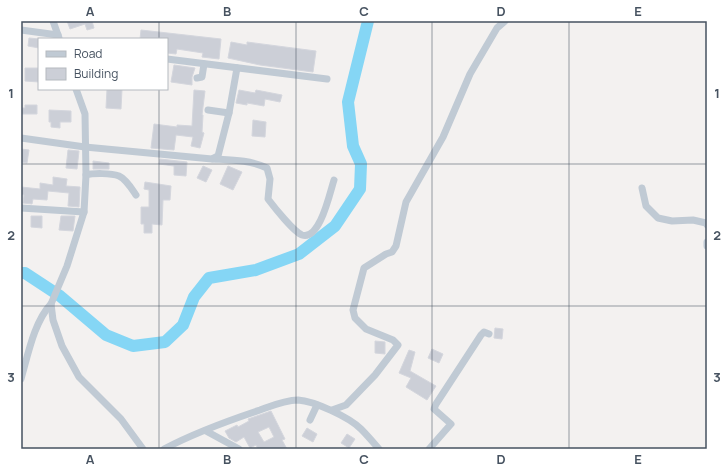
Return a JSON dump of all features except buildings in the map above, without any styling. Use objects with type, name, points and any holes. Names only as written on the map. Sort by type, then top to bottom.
[{"type":"street","points":[[53,21],[59,37]]},
{"type":"street","points":[[332,410],[346,405],[375,375],[398,345],[393,340],[366,328],[355,318],[353,310],[364,268],[386,254],[392,252],[396,246],[406,202],[443,137],[470,74],[496,28],[505,21]]},
{"type":"street","points":[[21,30],[59,37]]},
{"type":"street","points":[[168,59],[327,79]]},
{"type":"street","points":[[197,78],[202,77],[204,64]]},
{"type":"street","points":[[212,159],[218,156],[229,113],[237,68]]},
{"type":"street","points":[[21,379],[30,345],[45,311],[51,304],[67,266],[84,212],[86,175],[85,114],[76,90]]},
{"type":"street","points":[[208,110],[229,113]]},
{"type":"street","points":[[21,138],[85,147],[258,163],[267,168],[270,179],[268,199],[296,231],[303,235],[309,235],[315,230],[321,221],[334,180]]},
{"type":"street","points":[[86,175],[93,174],[119,176],[130,185],[136,195]]},
{"type":"street","points":[[642,188],[646,206],[658,218],[672,221],[693,220],[707,224]]},
{"type":"street","points":[[21,208],[84,212]]},
{"type":"street","points":[[51,304],[53,320],[62,346],[79,377],[121,419],[143,449]]},
{"type":"street","points":[[429,449],[451,424],[434,409],[436,404],[481,335],[484,332],[489,334]]},
{"type":"street","points":[[164,449],[228,421],[281,403],[298,400],[332,410],[360,428],[379,449]]},
{"type":"street","points":[[310,420],[317,405]]},
{"type":"street","points":[[206,431],[239,449]]},
{"type":"waterway","points":[[21,273],[25,273],[60,296],[106,335],[133,346],[165,342],[183,325],[194,297],[209,278],[256,270],[299,254],[335,226],[360,189],[361,164],[353,146],[348,102],[368,21]]}]
